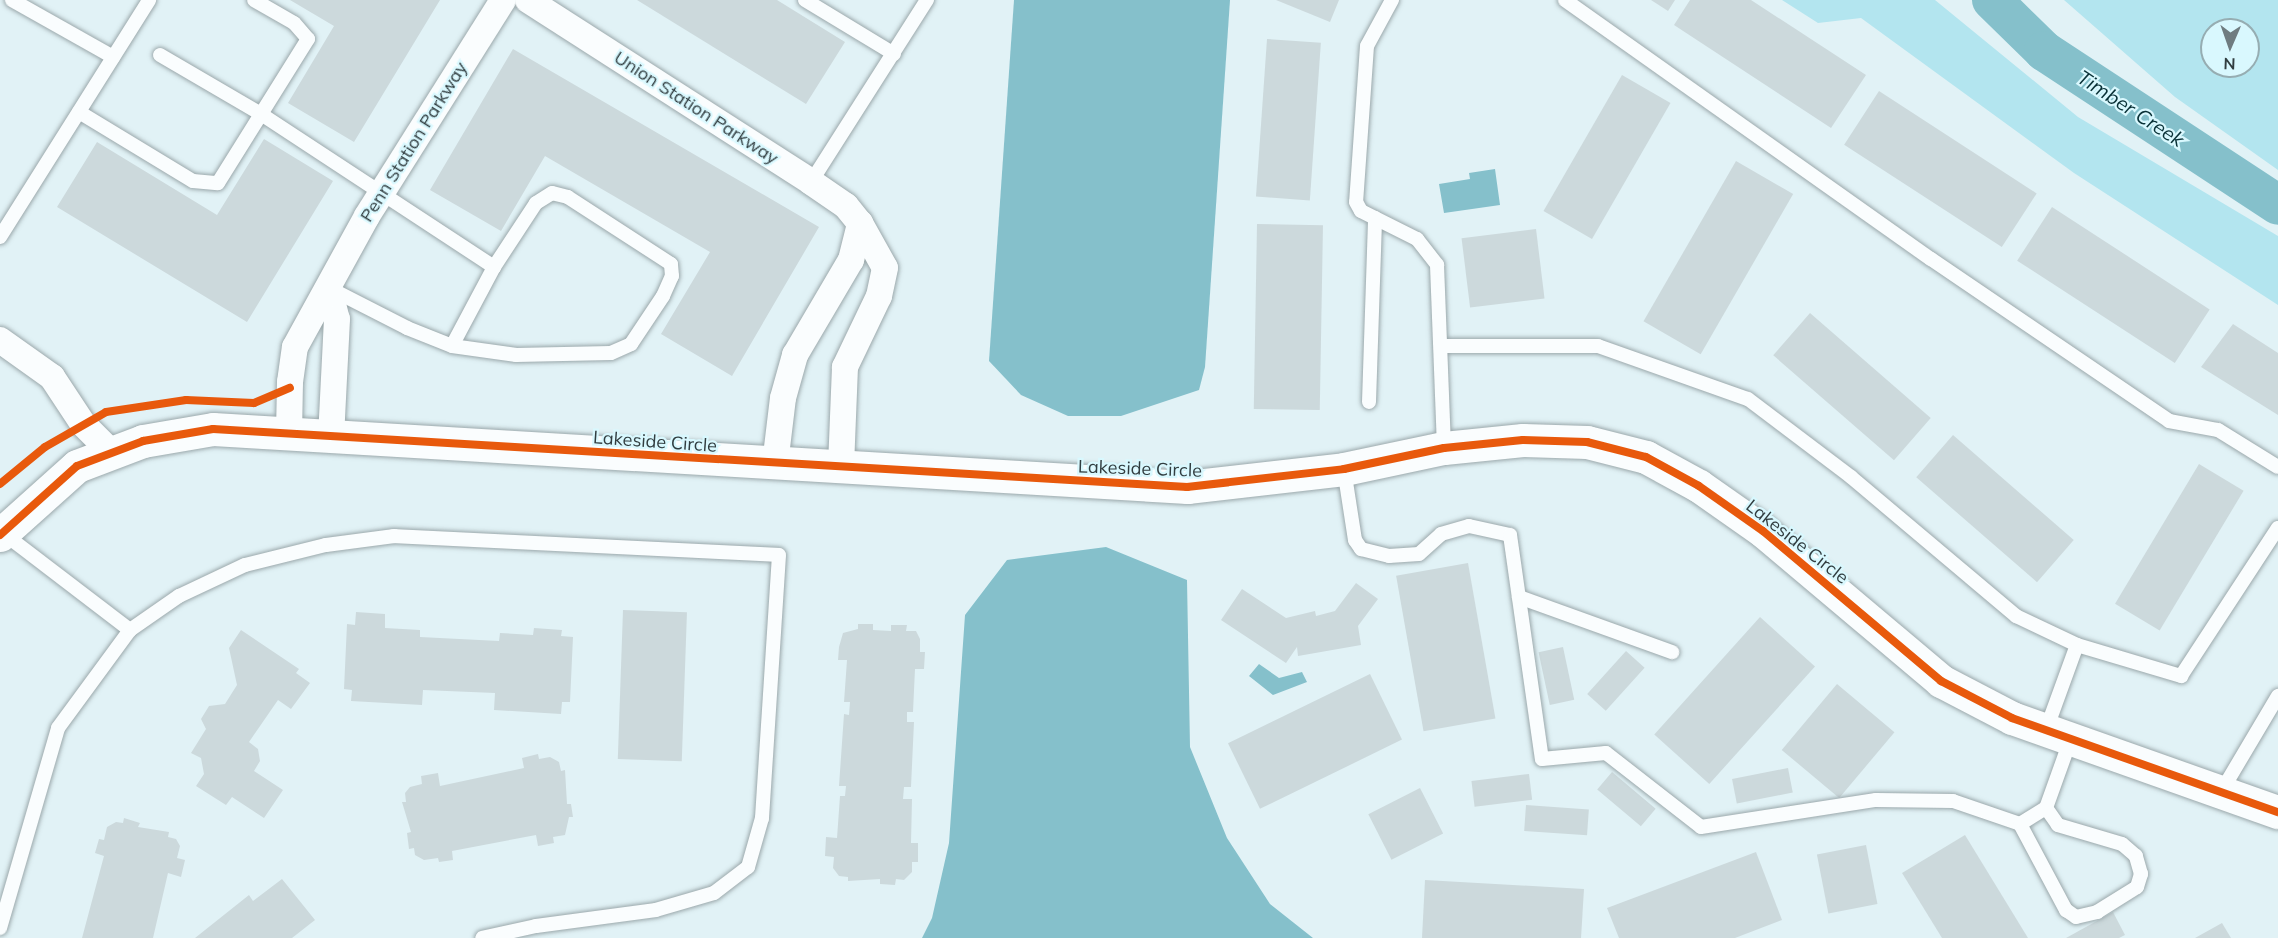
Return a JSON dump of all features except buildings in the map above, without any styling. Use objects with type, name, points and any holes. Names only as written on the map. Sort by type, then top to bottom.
[{"type":"street","name":"Penn Station Parkway","points":[[289,434],[295,347],[382,194],[503,0]]},
{"type":"street","name":"Union Station Parkway","points":[[528,0],[811,182],[846,206],[860,223],[885,268],[879,296],[845,367],[841,468]]},
{"type":"street","points":[[775,464],[783,398],[795,355],[851,260],[860,223]]},
{"type":"street","points":[[329,288],[337,319],[331,436]]},
{"type":"street","points":[[0,340],[52,378],[84,424],[112,453]]},
{"type":"street","name":"Lakeside Circle","points":[[1,533],[77,466],[143,441],[213,429],[1187,487],[1344,469],[1444,448],[1523,440],[1587,442],[1646,457],[1699,486],[1763,531],[1941,681],[2012,717],[2278,812]]},
{"type":"lane","points":[[12,0],[113,57]]},
{"type":"lane","points":[[0,237],[149,0]]},
{"type":"lane","points":[[79,112],[193,180],[218,183],[308,39],[294,23],[254,0]]},
{"type":"lane","points":[[805,0],[894,54]]},
{"type":"lane","points":[[811,182],[927,0]]},
{"type":"lane","points":[[1392,0],[1367,46],[1356,202],[1361,211],[1417,239],[1437,265],[1444,448]]},
{"type":"lane","points":[[1565,0],[1931,259],[2169,421],[2218,430],[2278,467]]},
{"type":"lane","points":[[160,55],[261,114],[494,267]]},
{"type":"lane","points":[[329,288],[407,328],[452,345],[483,352],[555,356],[611,353],[632,344],[663,296],[672,276],[671,264],[568,197],[552,193],[536,203],[494,267],[452,345]]},
{"type":"lane","points":[[1369,402],[1375,218]]},
{"type":"lane","points":[[1441,346],[1598,346],[1748,399],[1851,477],[2016,616],[2077,645],[2181,676],[2278,528]]},
{"type":"lane","points":[[1344,469],[1355,540],[1361,549],[1389,556],[1419,554],[1441,534],[1469,526],[1510,535],[1542,759],[1606,753],[1701,827],[1876,800],[1953,801],[2020,824],[2066,910],[2076,917],[2097,912],[2136,887],[2141,874],[2136,856],[2122,844],[2058,825],[2046,808],[2077,645]]},
{"type":"lane","points":[[1,533],[130,630]]},
{"type":"lane","points":[[0,928],[58,728],[130,630],[179,596],[244,565],[326,545],[394,536],[779,555],[762,818],[748,867],[714,893],[656,910],[536,926],[482,938]]},
{"type":"lane","points":[[1519,597],[1672,652]]},
{"type":"lane","points":[[2221,792],[2278,696]]},
{"type":"lane","points":[[2020,824],[2046,808]]},
{"type":"shaded area","points":[[1014,0],[1230,0],[1205,367],[1199,390],[1121,416],[1068,416],[1021,395],[989,361]]},
{"type":"shaded area","points":[[1782,0],[1935,0],[2078,117],[2278,236],[2278,305],[2074,173],[1861,18],[1818,23]]},
{"type":"shaded area","points":[[2064,0],[2278,0],[2278,170],[2175,97]]},
{"type":"shaded area","points":[[1495,169],[1500,205],[1444,213],[1439,184],[1470,179],[1469,173]]},
{"type":"shaded area","points":[[1106,547],[1187,580],[1190,747],[1227,838],[1270,904],[1313,938],[922,938],[932,918],[949,843],[965,615],[1007,560]]},
{"type":"shaded area","points":[[1259,664],[1279,678],[1302,672],[1307,682],[1273,695],[1249,676]]},
{"type":"waterway","name":"Timber Creek","points":[[1992,0],[2044,51],[2278,205]]},
{"type":"cycle path","points":[[0,484],[45,447],[106,412],[186,400],[254,403],[290,388]]},
{"type":"cycle path","points":[[0,535],[77,466],[143,441],[213,429],[1187,487],[1344,469],[1444,448],[1523,440],[1587,442],[1646,457],[1699,486],[1763,531],[1941,681],[2012,718],[2278,812]]}]
